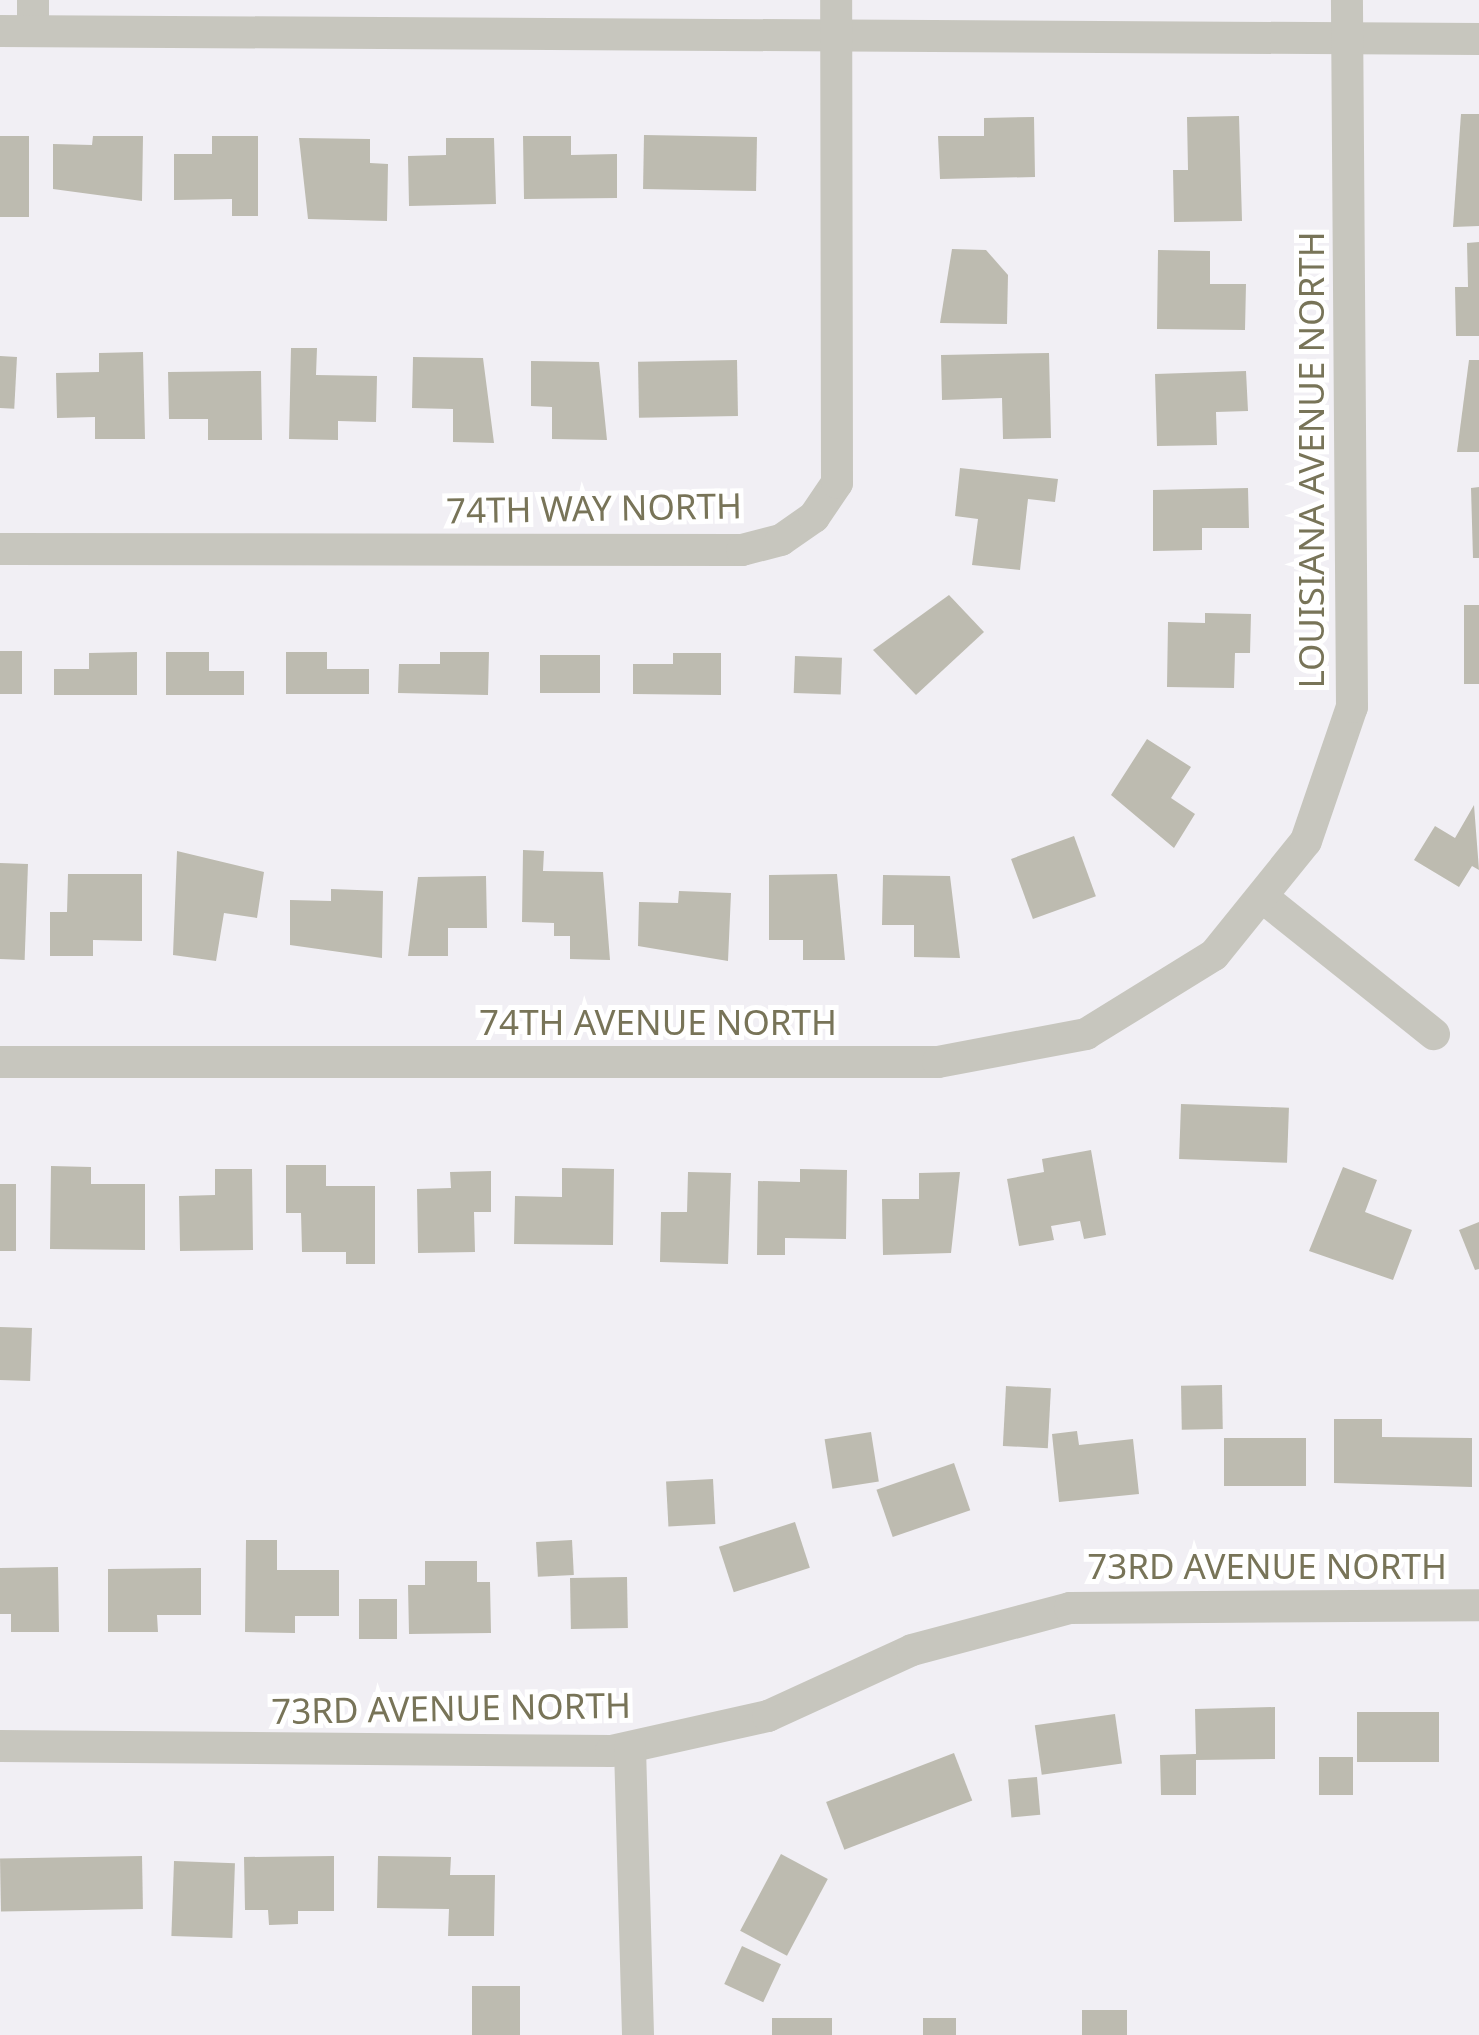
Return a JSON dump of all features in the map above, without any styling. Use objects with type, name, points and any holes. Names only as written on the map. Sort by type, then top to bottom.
[{"type":"street","name":"74TH WAY NORTH","points":[[0,549],[742,550],[781,540],[814,518],[836,483],[836,0]]},
{"type":"street","name":"LOUISIANA AVENUE NORTH","points":[[1266,900],[1335,776],[1353,690],[1347,0]]},
{"type":"street","points":[[0,31],[33,16],[836,36],[1479,39]]},
{"type":"street","points":[[1266,900],[1434,1034]]},
{"type":"street","name":"74TH AVENUE NORTH","points":[[0,1062],[1014,1054],[1086,1034],[1152,999],[1214,955],[1266,900]]},
{"type":"street","name":"73RD AVENUE NORTH","points":[[0,1746],[630,1748],[768,1716],[912,1650],[1070,1608],[1479,1605]]},
{"type":"street","points":[[630,1748],[638,2035]]},
{"type":"building","points":[[1461,114],[1479,114],[1479,226],[1453,227]]},
{"type":"building","points":[[1239,116],[1242,221],[1174,222],[1173,170],[1188,170],[1187,117]]},
{"type":"building","points":[[1034,117],[1035,177],[940,179],[938,136],[984,136],[984,118]]},
{"type":"building","points":[[644,135],[757,137],[756,191],[643,189]]},
{"type":"building","points":[[0,136],[29,136],[29,217],[0,217]]},
{"type":"building","points":[[93,136],[143,136],[142,201],[53,189],[53,144],[92,145]]},
{"type":"building","points":[[212,136],[258,136],[258,216],[232,216],[232,199],[174,200],[174,154],[212,154]]},
{"type":"building","points":[[523,136],[571,136],[571,155],[617,154],[617,198],[524,199]]},
{"type":"building","points":[[299,138],[370,139],[370,163],[388,164],[387,221],[308,219]]},
{"type":"building","points":[[446,138],[494,138],[496,204],[409,206],[408,156],[446,155]]},
{"type":"building","points":[[1479,242],[1479,336],[1456,336],[1455,287],[1468,287],[1467,243]]},
{"type":"building","points":[[952,249],[986,250],[1008,275],[1007,324],[940,323]]},
{"type":"building","points":[[1158,250],[1210,251],[1210,284],[1246,284],[1245,330],[1157,329]]},
{"type":"building","points":[[291,348],[317,348],[316,375],[377,376],[376,422],[338,421],[338,440],[289,439]]},
{"type":"building","points":[[143,352],[145,439],[95,439],[95,417],[57,418],[56,373],[99,372],[99,353]]},
{"type":"building","points":[[1049,353],[1051,438],[1003,439],[1002,398],[942,400],[941,355]]},
{"type":"building","points":[[0,356],[17,357],[14,409],[0,408]]},
{"type":"building","points":[[413,357],[483,358],[494,443],[453,442],[453,409],[412,408]]},
{"type":"building","points":[[737,360],[738,416],[639,418],[638,362]]},
{"type":"building","points":[[1469,360],[1479,360],[1479,452],[1457,452]]},
{"type":"building","points":[[531,361],[599,362],[607,440],[552,439],[552,407],[531,406]]},
{"type":"building","points":[[261,371],[262,440],[208,440],[208,419],[169,419],[168,372]]},
{"type":"building","points":[[1246,371],[1248,411],[1216,412],[1217,445],[1157,446],[1155,374]]},
{"type":"building","points":[[960,468],[1058,479],[1055,502],[1028,499],[1020,570],[972,565],[978,519],[955,516]]},
{"type":"building","points":[[1479,487],[1479,558],[1473,558],[1471,488]]},
{"type":"building","points":[[1248,488],[1249,528],[1202,528],[1202,550],[1153,551],[1153,490]]},
{"type":"building","points":[[949,595],[984,632],[916,695],[873,650]]},
{"type":"building","points":[[1464,605],[1479,605],[1479,684],[1464,684]]},
{"type":"building","points":[[1205,613],[1251,614],[1250,653],[1235,653],[1234,688],[1167,687],[1168,622],[1205,623]]},
{"type":"building","points":[[0,651],[22,651],[22,694],[0,694]]},
{"type":"building","points":[[137,652],[137,695],[54,695],[54,669],[89,669],[89,653]]},
{"type":"building","points":[[166,652],[209,652],[209,671],[244,671],[244,695],[166,695]]},
{"type":"building","points":[[286,652],[327,652],[327,669],[369,669],[369,694],[286,694]]},
{"type":"building","points":[[440,652],[489,652],[488,695],[398,693],[399,664],[440,664]]},
{"type":"building","points":[[673,653],[721,653],[721,695],[633,694],[633,664],[673,664]]},
{"type":"building","points":[[540,655],[600,655],[600,693],[540,693]]},
{"type":"building","points":[[795,656],[842,658],[841,695],[794,693]]},
{"type":"building","points":[[1147,739],[1191,767],[1171,798],[1195,814],[1174,848],[1111,795]]},
{"type":"building","points":[[1474,805],[1479,870],[1472,866],[1459,887],[1414,860],[1435,826],[1455,838]]},
{"type":"building","points":[[1074,836],[1096,896],[1033,919],[1011,859]]},
{"type":"building","points":[[523,850],[544,851],[543,871],[603,872],[610,960],[570,959],[570,936],[554,936],[554,923],[522,922]]},
{"type":"building","points":[[177,851],[264,872],[257,918],[224,913],[216,961],[173,955]]},
{"type":"building","points":[[0,863],[28,864],[25,960],[0,959]]},
{"type":"building","points":[[68,874],[142,874],[142,941],[93,940],[93,956],[50,956],[50,912],[67,912]]},
{"type":"building","points":[[837,874],[845,960],[803,960],[803,940],[769,940],[769,875]]},
{"type":"building","points":[[883,875],[950,876],[960,958],[914,957],[914,925],[882,925]]},
{"type":"building","points":[[486,876],[487,928],[448,928],[448,956],[408,956],[418,877]]},
{"type":"building","points":[[331,889],[383,891],[382,958],[290,945],[290,900],[331,901]]},
{"type":"building","points":[[679,891],[731,893],[728,961],[638,946],[639,902],[678,903]]},
{"type":"building","points":[[1181,1104],[1289,1108],[1287,1163],[1179,1159]]},
{"type":"building","points":[[1091,1150],[1106,1235],[1084,1239],[1080,1221],[1051,1226],[1054,1240],[1019,1246],[1007,1179],[1044,1172],[1042,1159]]},
{"type":"building","points":[[286,1165],[326,1165],[326,1186],[375,1186],[375,1264],[346,1264],[346,1252],[302,1252],[301,1213],[286,1213]]},
{"type":"building","points":[[51,1166],[91,1167],[91,1184],[145,1184],[145,1250],[50,1249]]},
{"type":"building","points":[[1343,1167],[1377,1180],[1365,1212],[1412,1230],[1393,1280],[1309,1251]]},
{"type":"building","points":[[562,1168],[614,1169],[613,1245],[514,1244],[515,1196],[562,1197]]},
{"type":"building","points":[[215,1169],[252,1169],[253,1250],[180,1251],[179,1196],[215,1195]]},
{"type":"building","points":[[800,1169],[847,1170],[846,1239],[785,1238],[785,1255],[757,1255],[758,1181],[800,1182]]},
{"type":"building","points":[[491,1171],[491,1212],[474,1212],[475,1252],[418,1253],[417,1189],[451,1188],[450,1172]]},
{"type":"building","points":[[688,1172],[731,1173],[728,1264],[660,1262],[661,1212],[687,1212]]},
{"type":"building","points":[[960,1172],[951,1253],[883,1255],[882,1199],[919,1199],[919,1173]]},
{"type":"building","points":[[0,1184],[16,1184],[16,1251],[0,1251]]},
{"type":"building","points":[[1479,1222],[1479,1269],[1475,1270],[1459,1230]]},
{"type":"building","points":[[0,1327],[32,1328],[30,1381],[0,1380]]},
{"type":"building","points":[[1222,1385],[1223,1429],[1182,1430],[1181,1386]]},
{"type":"building","points":[[1006,1386],[1051,1388],[1048,1448],[1003,1446]]},
{"type":"building","points":[[1334,1419],[1382,1419],[1382,1437],[1472,1438],[1472,1487],[1334,1483]]},
{"type":"building","points":[[1077,1431],[1079,1445],[1133,1439],[1139,1494],[1059,1502],[1052,1434]]},
{"type":"building","points":[[871,1432],[879,1481],[832,1489],[825,1439]]},
{"type":"building","points":[[1224,1438],[1306,1438],[1306,1486],[1224,1486]]},
{"type":"building","points":[[954,1463],[970,1510],[893,1537],[876,1490]]},
{"type":"building","points":[[713,1479],[715,1524],[668,1526],[666,1481]]},
{"type":"building","points":[[795,1522],[810,1568],[734,1592],[719,1547]]},
{"type":"building","points":[[246,1540],[277,1540],[277,1570],[339,1570],[339,1616],[295,1616],[295,1633],[245,1632]]},
{"type":"building","points":[[572,1540],[574,1575],[538,1577],[536,1542]]},
{"type":"building","points":[[425,1561],[477,1561],[477,1582],[490,1582],[491,1633],[409,1634],[408,1585],[425,1585]]},
{"type":"building","points":[[58,1567],[59,1632],[11,1632],[11,1614],[0,1614],[0,1568]]},
{"type":"building","points":[[201,1568],[201,1615],[157,1615],[158,1632],[108,1632],[108,1569]]},
{"type":"building","points":[[627,1577],[628,1628],[571,1629],[570,1578]]},
{"type":"building","points":[[359,1599],[397,1599],[397,1639],[359,1639]]},
{"type":"building","points":[[1275,1707],[1275,1759],[1196,1760],[1196,1795],[1161,1795],[1160,1755],[1196,1754],[1195,1709]]},
{"type":"building","points":[[1357,1712],[1439,1712],[1439,1762],[1357,1762]]},
{"type":"building","points":[[1115,1714],[1122,1764],[1042,1775],[1035,1725]]},
{"type":"building","points":[[954,1753],[972,1801],[844,1850],[826,1802]]},
{"type":"building","points":[[1319,1757],[1353,1757],[1353,1795],[1319,1795]]},
{"type":"building","points":[[1037,1777],[1040,1815],[1011,1817],[1008,1780]]},
{"type":"building","points":[[781,1854],[828,1879],[787,1956],[740,1931]]},
{"type":"building","points":[[142,1856],[143,1909],[1,1911],[0,1858]]},
{"type":"building","points":[[334,1856],[334,1911],[298,1911],[298,1924],[269,1925],[268,1910],[245,1910],[244,1857]]},
{"type":"building","points":[[378,1856],[451,1857],[450,1875],[495,1875],[494,1936],[448,1936],[449,1909],[377,1908]]},
{"type":"building","points":[[174,1861],[235,1863],[232,1938],[171,1936]]},
{"type":"building","points":[[742,1946],[781,1964],[763,2002],[724,1984]]},
{"type":"building","points":[[472,1986],[520,1986],[520,2035],[472,2035]]},
{"type":"building","points":[[1082,2010],[1127,2010],[1127,2035],[1082,2035]]},
{"type":"building","points":[[772,2018],[832,2018],[832,2035],[772,2035]]},
{"type":"building","points":[[923,2018],[956,2018],[956,2035],[923,2035]]}]
